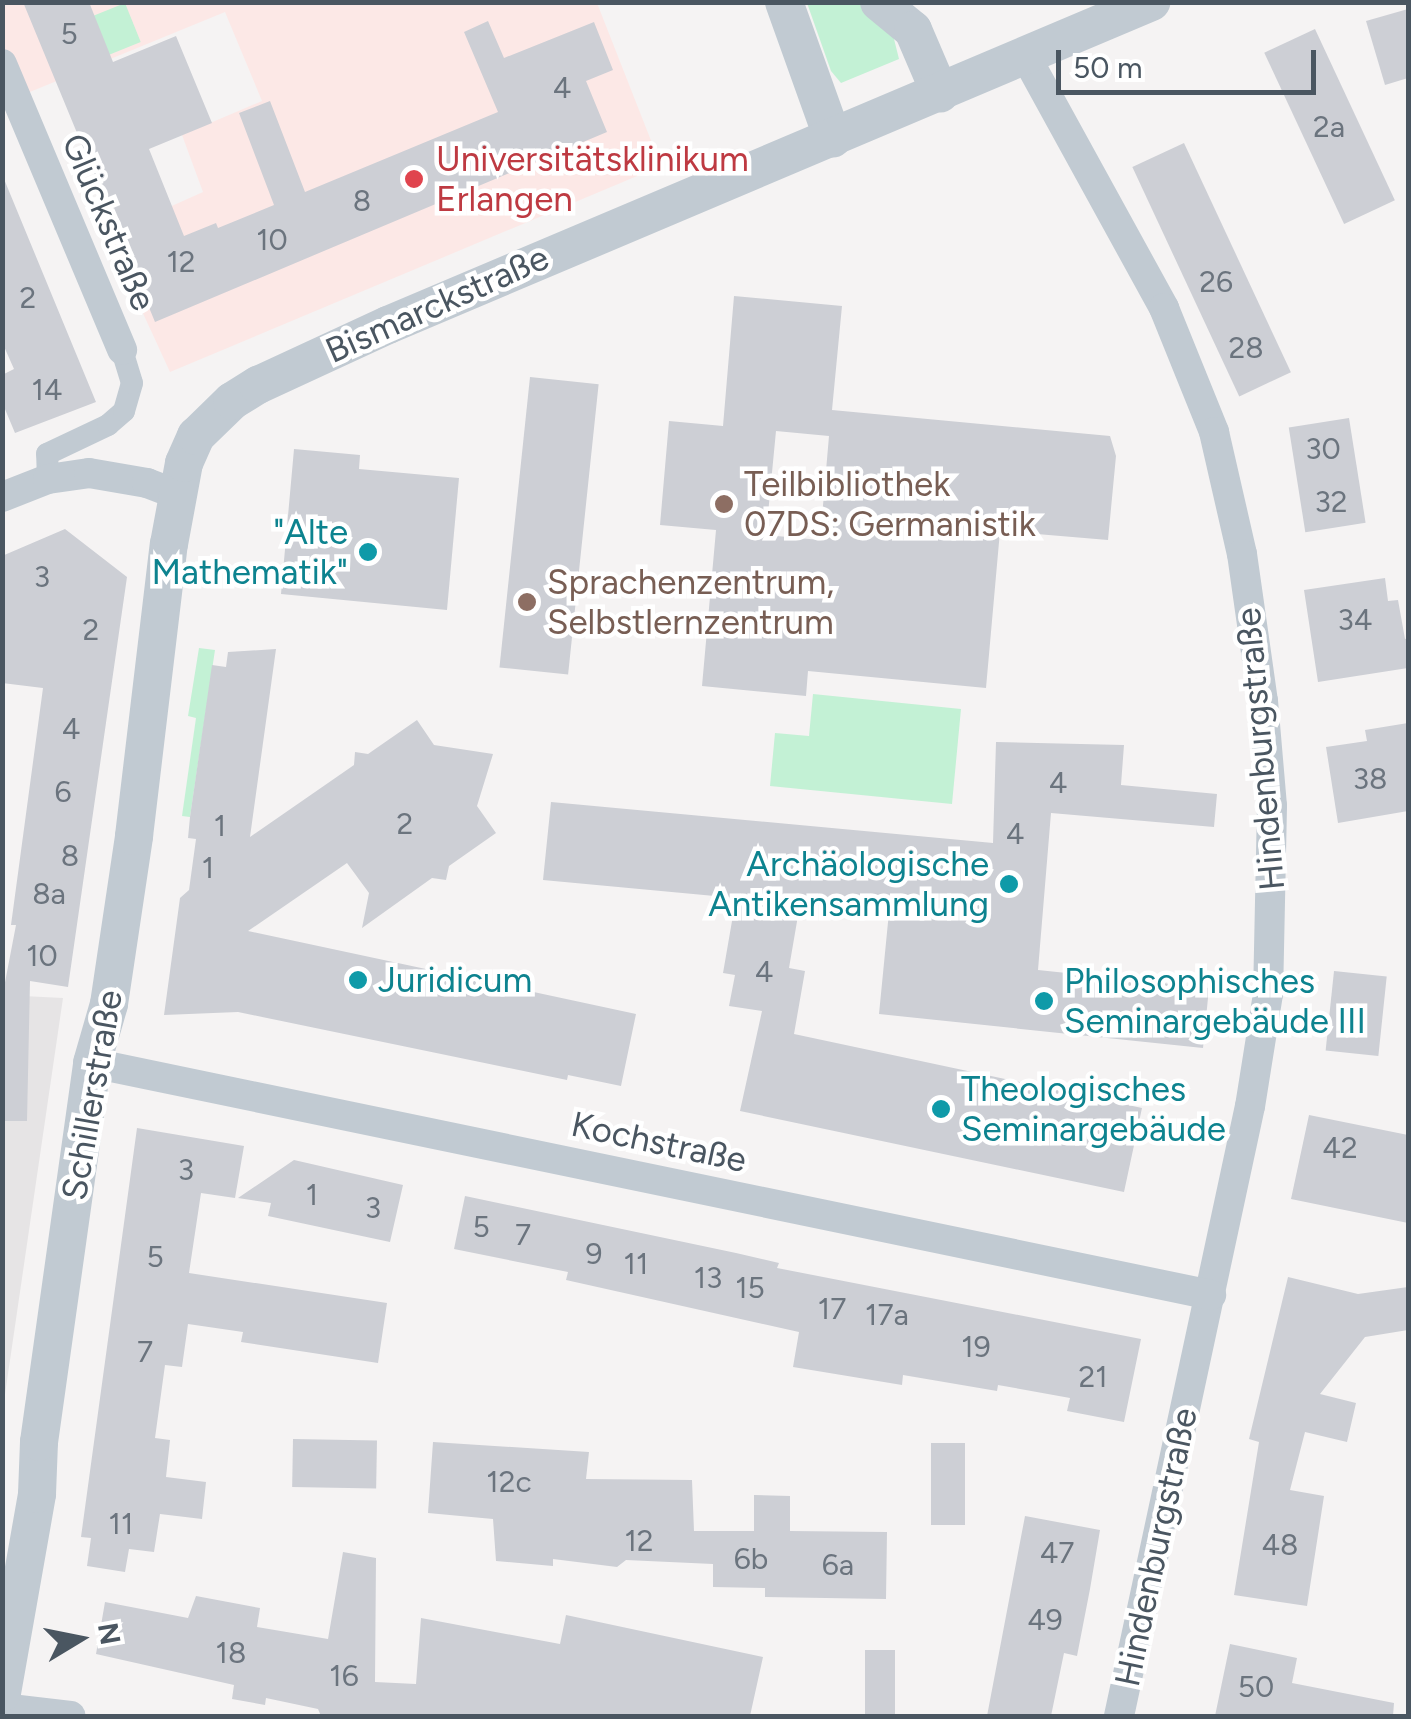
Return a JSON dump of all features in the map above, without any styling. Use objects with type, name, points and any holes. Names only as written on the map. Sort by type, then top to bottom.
[{"type":"street","points":[[784,2],[834,140]]},
{"type":"street","points":[[879,2],[913,30],[940,93]]},
{"type":"street","name":"Bismarckstraße","points":[[178,495],[184,463],[196,436],[232,401],[258,385],[560,250],[834,140],[1151,2]]},
{"type":"street","name":"Hindenburgstraße","points":[[1026,55],[1164,308],[1214,432],[1242,554],[1263,702],[1272,806],[1268,994],[1250,1106],[1119,1716]]},
{"type":"street","name":"Glückstraße","points":[[2,64],[122,350],[132,384],[124,411],[108,425],[47,454],[48,479]]},
{"type":"street","points":[[2,497],[48,479],[89,473],[123,477],[178,495]]},
{"type":"street","name":"Schillerstraße","points":[[2,1693],[37,1494],[39,1442],[92,1064],[109,1004],[178,495]]},
{"type":"street","name":"Kochstraße","points":[[92,1064],[1211,1295]]},
{"type":"street","points":[[2,1708],[71,1716]]},
{"type":"shaded area","name":"Universitätsklinikum Erlangen","points":[[3,3],[597,3],[661,166],[170,372],[107,235],[203,192],[182,135],[262,101],[225,12],[3,103]]},
{"type":"shaded area","points":[[3,995],[63,998],[3,1408]]},
{"type":"green space","points":[[125,3],[141,42],[109,55],[93,16]]},
{"type":"green space","points":[[807,3],[860,3],[892,31],[899,59],[841,83],[831,71]]},
{"type":"green space","points":[[199,648],[215,650],[190,817],[182,816],[196,718],[188,716]]},
{"type":"green space","points":[[813,694],[961,709],[952,804],[770,786],[775,733],[809,736]]},
{"type":"building","points":[[23,2],[89,2],[113,62],[176,36],[212,123],[149,149],[184,236],[216,223],[218,228],[274,205],[239,113],[270,101],[305,192],[498,112],[464,32],[488,21],[504,58],[594,22],[613,70],[586,81],[607,132],[155,322]]},
{"type":"building","points":[[1408,9],[1408,78],[1385,85],[1366,21]]},
{"type":"building","points":[[1315,29],[1395,200],[1344,224],[1264,53]]},
{"type":"building","points":[[1184,143],[1291,372],[1239,396],[1132,167]]},
{"type":"building","points":[[4,179],[96,402],[15,433],[2,402],[2,375],[14,369],[2,342]]},
{"type":"building","points":[[734,296],[842,306],[832,410],[1110,436],[1116,456],[1108,540],[1000,531],[986,688],[808,671],[806,696],[702,686],[716,530],[660,525],[669,421],[723,426]],"holes":[[[776,431],[829,436],[820,540],[766,535]]]},
{"type":"building","points":[[530,377],[599,384],[568,675],[499,667]]},
{"type":"building","points":[[1349,418],[1366,523],[1305,532],[1289,428]]},
{"type":"building","points":[[294,449],[360,455],[359,469],[459,478],[447,610],[281,594]]},
{"type":"building","points":[[65,529],[127,577],[68,987],[30,981],[27,1121],[2,1121],[2,998],[16,925],[11,925],[43,688],[2,683],[2,556]]},
{"type":"building","points":[[1385,578],[1388,601],[1398,600],[1405,639],[1408,638],[1408,668],[1318,682],[1304,590]]},
{"type":"building","points":[[276,649],[250,837],[354,765],[355,752],[368,754],[417,720],[434,745],[493,754],[477,806],[496,833],[449,866],[446,880],[432,878],[362,928],[369,893],[347,863],[248,931],[636,1014],[621,1086],[568,1075],[567,1080],[238,1012],[164,1015],[180,898],[189,890],[196,839],[188,838],[212,665],[226,667],[228,652]]},
{"type":"building","points":[[1408,723],[1408,811],[1338,823],[1326,747],[1367,741],[1365,730]]},
{"type":"building","points":[[996,742],[1124,745],[1121,785],[1217,794],[1214,827],[1051,813],[1038,970],[1209,988],[1203,1048],[879,1014],[889,912],[800,904],[789,968],[805,971],[794,1034],[1142,1108],[1124,1192],[740,1111],[762,1011],[729,1006],[735,975],[723,973],[736,898],[543,880],[551,802],[993,843]]},
{"type":"building","points":[[1334,971],[1387,977],[1378,1056],[1326,1051]]},
{"type":"building","points":[[1309,1115],[1408,1135],[1408,1223],[1291,1199]]},
{"type":"building","points":[[137,1128],[244,1146],[235,1198],[201,1193],[189,1273],[387,1303],[378,1363],[241,1342],[243,1332],[188,1324],[182,1367],[165,1365],[155,1438],[170,1440],[166,1477],[206,1482],[202,1519],[160,1514],[154,1552],[129,1549],[125,1572],[87,1566],[91,1538],[81,1537]]},
{"type":"building","points":[[294,1160],[403,1185],[390,1242],[268,1216],[271,1203],[238,1198]]},
{"type":"building","points":[[465,1196],[736,1253],[779,1263],[777,1268],[1141,1339],[1124,1422],[1067,1411],[1070,1398],[998,1385],[997,1391],[903,1375],[902,1385],[793,1367],[799,1332],[566,1280],[568,1272],[454,1249]]},
{"type":"building","points":[[1288,1277],[1358,1294],[1408,1287],[1408,1330],[1365,1337],[1320,1394],[1356,1403],[1347,1442],[1305,1432],[1290,1490],[1324,1496],[1307,1606],[1234,1595],[1259,1442],[1249,1439]]},
{"type":"building","points":[[293,1439],[377,1440],[376,1488],[292,1487]]},
{"type":"building","points":[[433,1442],[589,1452],[586,1479],[692,1480],[694,1531],[754,1531],[754,1495],[790,1496],[790,1531],[887,1532],[886,1599],[765,1597],[765,1588],[713,1587],[713,1564],[626,1560],[617,1567],[553,1559],[553,1566],[496,1561],[493,1519],[428,1513]]},
{"type":"building","points":[[931,1443],[965,1443],[965,1525],[931,1525]]},
{"type":"building","points":[[1025,1516],[1100,1530],[1090,1589],[1077,1656],[1064,1653],[1051,1716],[987,1716]]},
{"type":"building","points":[[343,1552],[376,1558],[375,1682],[416,1684],[421,1618],[560,1644],[566,1615],[763,1657],[750,1716],[321,1716],[318,1709],[266,1698],[265,1705],[232,1699],[234,1685],[96,1654],[105,1602],[188,1618],[196,1596],[260,1608],[257,1627],[328,1639]]},
{"type":"building","points":[[1230,1644],[1297,1658],[1292,1683],[1394,1703],[1393,1716],[1215,1716]]},
{"type":"building","points":[[865,1650],[895,1650],[895,1715],[865,1715]]},
{"type":"place","name":"Universitätsklinikum Erlangen","points":[[414,179]]},
{"type":"place","name":"Teilbibliothek 07DS: Germanistik","points":[[724,504]]},
{"type":"place","name":"\"Alte Mathematik\"","points":[[368,552]]},
{"type":"place","name":"Sprachenzentrum, Selbstlernzentrum","points":[[527,602]]},
{"type":"place","name":"Archäologische Antikensammlung","points":[[1009,884]]},
{"type":"place","name":"Juridicum","points":[[358,980]]},
{"type":"place","name":"Philosophisches Seminargebäude III","points":[[1044,1001]]},
{"type":"place","name":"Theologisches Seminargebäude","points":[[941,1109]]}]
